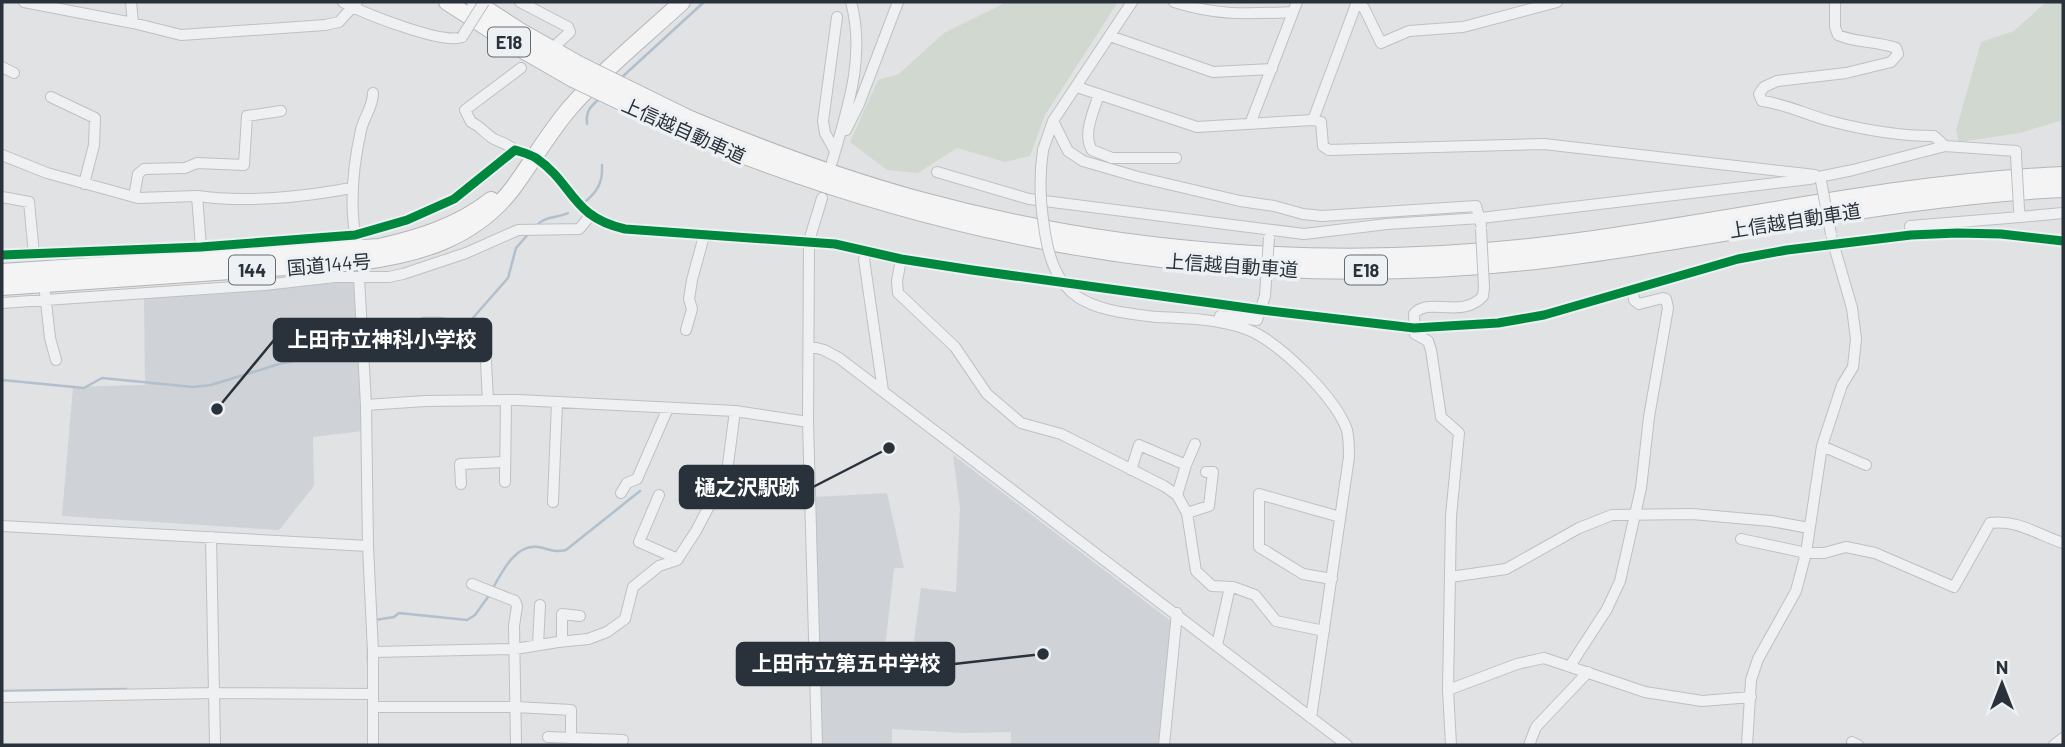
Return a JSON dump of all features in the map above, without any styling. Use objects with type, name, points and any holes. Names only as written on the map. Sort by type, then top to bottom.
[{"type":"highway","name":"上信越自動車道","points":[[447,2],[514,45],[802,179],[907,211],[982,230],[1120,255],[1265,269],[1382,270],[1499,264],[1616,250],[1901,204],[2016,191],[2063,189]]},
{"type":"highway","name":"上信越自動車道","points":[[475,2],[577,72]]},
{"type":"highway","name":"国道144号","points":[[2,287],[45,291],[358,262],[402,256],[441,243],[477,224],[504,200],[556,125],[583,94],[682,2]]},
{"type":"highway","name":"上信越自動車道","points":[[685,125],[908,197],[983,216],[1143,244],[1266,255],[1383,256],[1498,251],[1611,237],[1909,189],[2013,177],[2063,175]]},
{"type":"highway","name":"国道144号","points":[[2,272],[417,237],[470,215],[502,192],[534,157]]},
{"type":"street","points":[[24,2],[181,35],[325,25],[339,22],[351,4],[383,20],[456,40],[462,37],[484,2]]},
{"type":"street","points":[[131,2],[133,23]]},
{"type":"street","points":[[520,2],[568,27],[570,32],[558,43]]},
{"type":"street","points":[[833,157],[857,65],[858,35],[851,2]]},
{"type":"street","points":[[833,157],[859,104],[898,2]]},
{"type":"street","points":[[1132,2],[1053,121],[1043,150],[1040,188],[1047,248],[1053,267],[1066,288],[1094,307],[1119,313],[1198,319],[1247,329],[1289,356],[1334,406],[1346,429],[1349,443],[1311,718]]},
{"type":"street","points":[[1174,2],[1201,11],[1239,15],[1295,7],[1250,124]]},
{"type":"street","points":[[1314,120],[1357,3],[1364,8],[1381,43],[1409,31],[1463,27],[1557,2]]},
{"type":"street","points":[[1835,2],[1835,27],[1838,35],[1883,43],[1896,48],[1898,54],[1891,62],[1846,73],[1777,81],[1759,94],[1762,101],[1775,102],[1831,121],[1900,136],[1934,136],[1945,146]]},
{"type":"street","points":[[833,157],[823,121],[836,17]]},
{"type":"street","points":[[1110,36],[1213,72],[1272,69]]},
{"type":"street","points":[[2,67],[14,73]]},
{"type":"street","points":[[521,68],[465,110],[471,122],[481,126],[494,139],[534,157],[590,216],[606,225],[704,236],[835,244],[901,259],[1262,310],[1414,328],[1466,326],[1544,315],[1738,259],[1832,239],[2001,234],[2063,241]]},
{"type":"street","points":[[1077,87],[1197,127],[1314,120],[1321,122],[1323,146],[1329,150],[1544,144],[1821,178]]},
{"type":"street","points":[[356,242],[351,188],[361,127],[373,101],[373,93]]},
{"type":"street","points":[[1100,94],[1090,125],[1088,143],[1092,150],[1112,158],[1176,158]]},
{"type":"street","points":[[51,97],[95,118],[94,145],[83,184]]},
{"type":"street","points":[[134,197],[138,174],[144,169],[185,168],[197,163],[244,165],[247,116],[281,111]]},
{"type":"street","points":[[1053,121],[1068,151],[1083,161],[1240,201],[1322,216],[1476,206],[1481,224],[1483,296],[1469,307],[1418,309],[1414,314],[1415,334],[1428,341],[1441,417],[1459,433],[1451,516],[1448,690],[1451,745]]},
{"type":"street","points":[[937,172],[1029,199],[1269,234],[1304,234],[1387,224],[1481,224],[1821,178],[1945,146],[2016,151],[2019,213]]},
{"type":"street","points":[[2,255],[356,242],[454,199],[515,150]]},
{"type":"street","points":[[2,155],[47,173],[134,197],[197,196],[219,200],[312,196],[351,188]]},
{"type":"street","points":[[1747,745],[1752,680],[1758,659],[1796,591],[1806,553],[1822,446],[1842,385],[1853,367],[1856,339],[1852,309],[1832,239],[1821,178]]},
{"type":"street","points":[[197,196],[201,247]]},
{"type":"street","points":[[2,197],[29,202],[34,254]]},
{"type":"street","points":[[817,745],[808,422],[809,241],[822,198]]},
{"type":"street","points":[[1911,235],[1910,226],[2019,213],[2063,213]]},
{"type":"street","points":[[2,303],[45,291],[90,298],[125,293],[403,274],[466,253],[518,230],[579,229],[590,216]]},
{"type":"street","points":[[1198,319],[1213,316],[1257,320],[1265,296],[1269,234]]},
{"type":"street","points":[[686,330],[692,309],[689,299],[692,280],[704,236]]},
{"type":"street","points":[[901,259],[898,293],[955,347],[987,394],[1021,423],[1061,434],[1177,495],[1187,513],[1196,571],[1212,586],[1230,587],[1255,595],[1276,621],[1324,631]]},
{"type":"street","points":[[864,260],[883,391]]},
{"type":"street","points":[[359,278],[366,405],[373,745]]},
{"type":"street","points":[[1570,666],[1607,609],[1620,581],[1641,488],[1652,394],[1668,307],[1667,299],[1663,298],[1639,304],[1634,300],[1633,290]]},
{"type":"street","points":[[45,291],[56,360]]},
{"type":"street","points":[[484,324],[488,400]]},
{"type":"street","points":[[809,346],[824,349],[839,358],[1347,745]]},
{"type":"street","points":[[366,405],[506,400],[734,411],[808,422]]},
{"type":"street","points":[[505,482],[506,400]]},
{"type":"street","points":[[552,502],[557,402]]},
{"type":"street","points":[[621,493],[627,483],[637,479],[668,408]]},
{"type":"street","points":[[373,652],[515,649],[588,639],[607,632],[625,619],[633,587],[659,566],[678,559],[696,531],[727,472],[734,411]]},
{"type":"street","points":[[1177,495],[1195,444]]},
{"type":"street","points":[[1131,470],[1139,445],[1186,465]]},
{"type":"street","points":[[1822,446],[1866,465]]},
{"type":"street","points":[[461,484],[460,464],[505,462]]},
{"type":"street","points":[[1187,513],[1209,506],[1213,472],[1206,472]]},
{"type":"street","points":[[1332,579],[1303,574],[1259,547],[1259,494],[1340,517]]},
{"type":"street","points":[[659,495],[639,542],[678,559]]},
{"type":"street","points":[[1450,578],[1506,569],[1578,528],[1612,515],[1718,516],[1809,528]]},
{"type":"street","points":[[1741,538],[1806,553],[1824,553],[1846,547],[1875,553],[1954,587],[1990,523],[2003,521],[2023,526],[2063,543]]},
{"type":"street","points":[[2,526],[368,545]]},
{"type":"street","points":[[211,537],[215,745]]},
{"type":"street","points":[[472,584],[514,601],[517,606],[514,626],[516,745]]},
{"type":"street","points":[[1217,645],[1230,587]]},
{"type":"street","points":[[538,645],[540,605]]},
{"type":"street","points":[[1164,745],[1177,613]]},
{"type":"street","points":[[562,641],[562,614],[580,615]]},
{"type":"street","points":[[1448,690],[1544,658],[1645,692],[1702,701],[1751,697]]},
{"type":"street","points":[[1529,745],[1536,727],[1588,672]]},
{"type":"street","points":[[2,696],[373,694]]},
{"type":"street","points":[[373,707],[516,707],[571,710],[571,738]]},
{"type":"street","points":[[548,737],[623,740]]},
{"type":"street","points":[[2054,745],[2063,738]]},
{"type":"shaded area","points":[[1007,2],[1118,2],[1045,115],[1030,156],[1005,162],[957,148],[918,173],[887,170],[850,142],[878,80],[899,74],[944,33]]},
{"type":"shaded area","points":[[2046,2],[2063,2],[2063,120],[2020,133],[1959,142],[1956,130],[1981,42],[2014,31]]},
{"type":"shaded area","points":[[356,281],[363,431],[313,437],[314,486],[279,530],[62,516],[73,387],[145,385],[144,298],[221,294]]},
{"type":"shaded area","points":[[953,455],[1171,621],[1159,745],[1011,745],[1011,732],[964,733],[892,729],[892,745],[822,745],[815,497],[887,493],[904,568],[894,568],[885,648],[913,648],[921,588],[956,592],[960,509]]},
{"type":"waterway","points":[[621,78],[704,2]]},
{"type":"waterway","points":[[587,124],[589,110],[599,99]]},
{"type":"waterway","points":[[586,201],[599,185],[602,165]]},
{"type":"waterway","points":[[537,225],[544,220],[568,213]]},
{"type":"waterway","points":[[367,348],[423,318],[467,322],[472,319],[508,278],[516,248],[530,232]]},
{"type":"waterway","points":[[2,380],[84,388],[102,378],[193,387],[211,385],[279,364],[360,349]]},
{"type":"waterway","points":[[493,588],[511,560],[523,549],[538,547],[555,551],[566,550],[640,491]]},
{"type":"waterway","points":[[375,620],[394,617],[399,613],[467,620],[475,615],[490,594]]},
{"type":"waterway","points":[[368,647],[368,661]]},
{"type":"waterway","points":[[2,691],[126,689]]},
{"type":"cycle path","points":[[2,255],[201,247],[355,235],[407,220],[454,199],[515,150],[534,157],[549,168],[574,199],[594,216],[607,224],[625,229],[835,244],[901,259],[972,270],[1414,328],[1498,323],[1544,315],[1738,259],[1787,250],[1911,235],[1957,233],[2001,234],[2063,241]]},
{"type":"place","name":"上田市立神科小学校","points":[[217,409]]},
{"type":"place","name":"樋之沢駅跡","points":[[889,448]]},
{"type":"place","name":"上田市立第五中学校","points":[[1043,654]]}]
